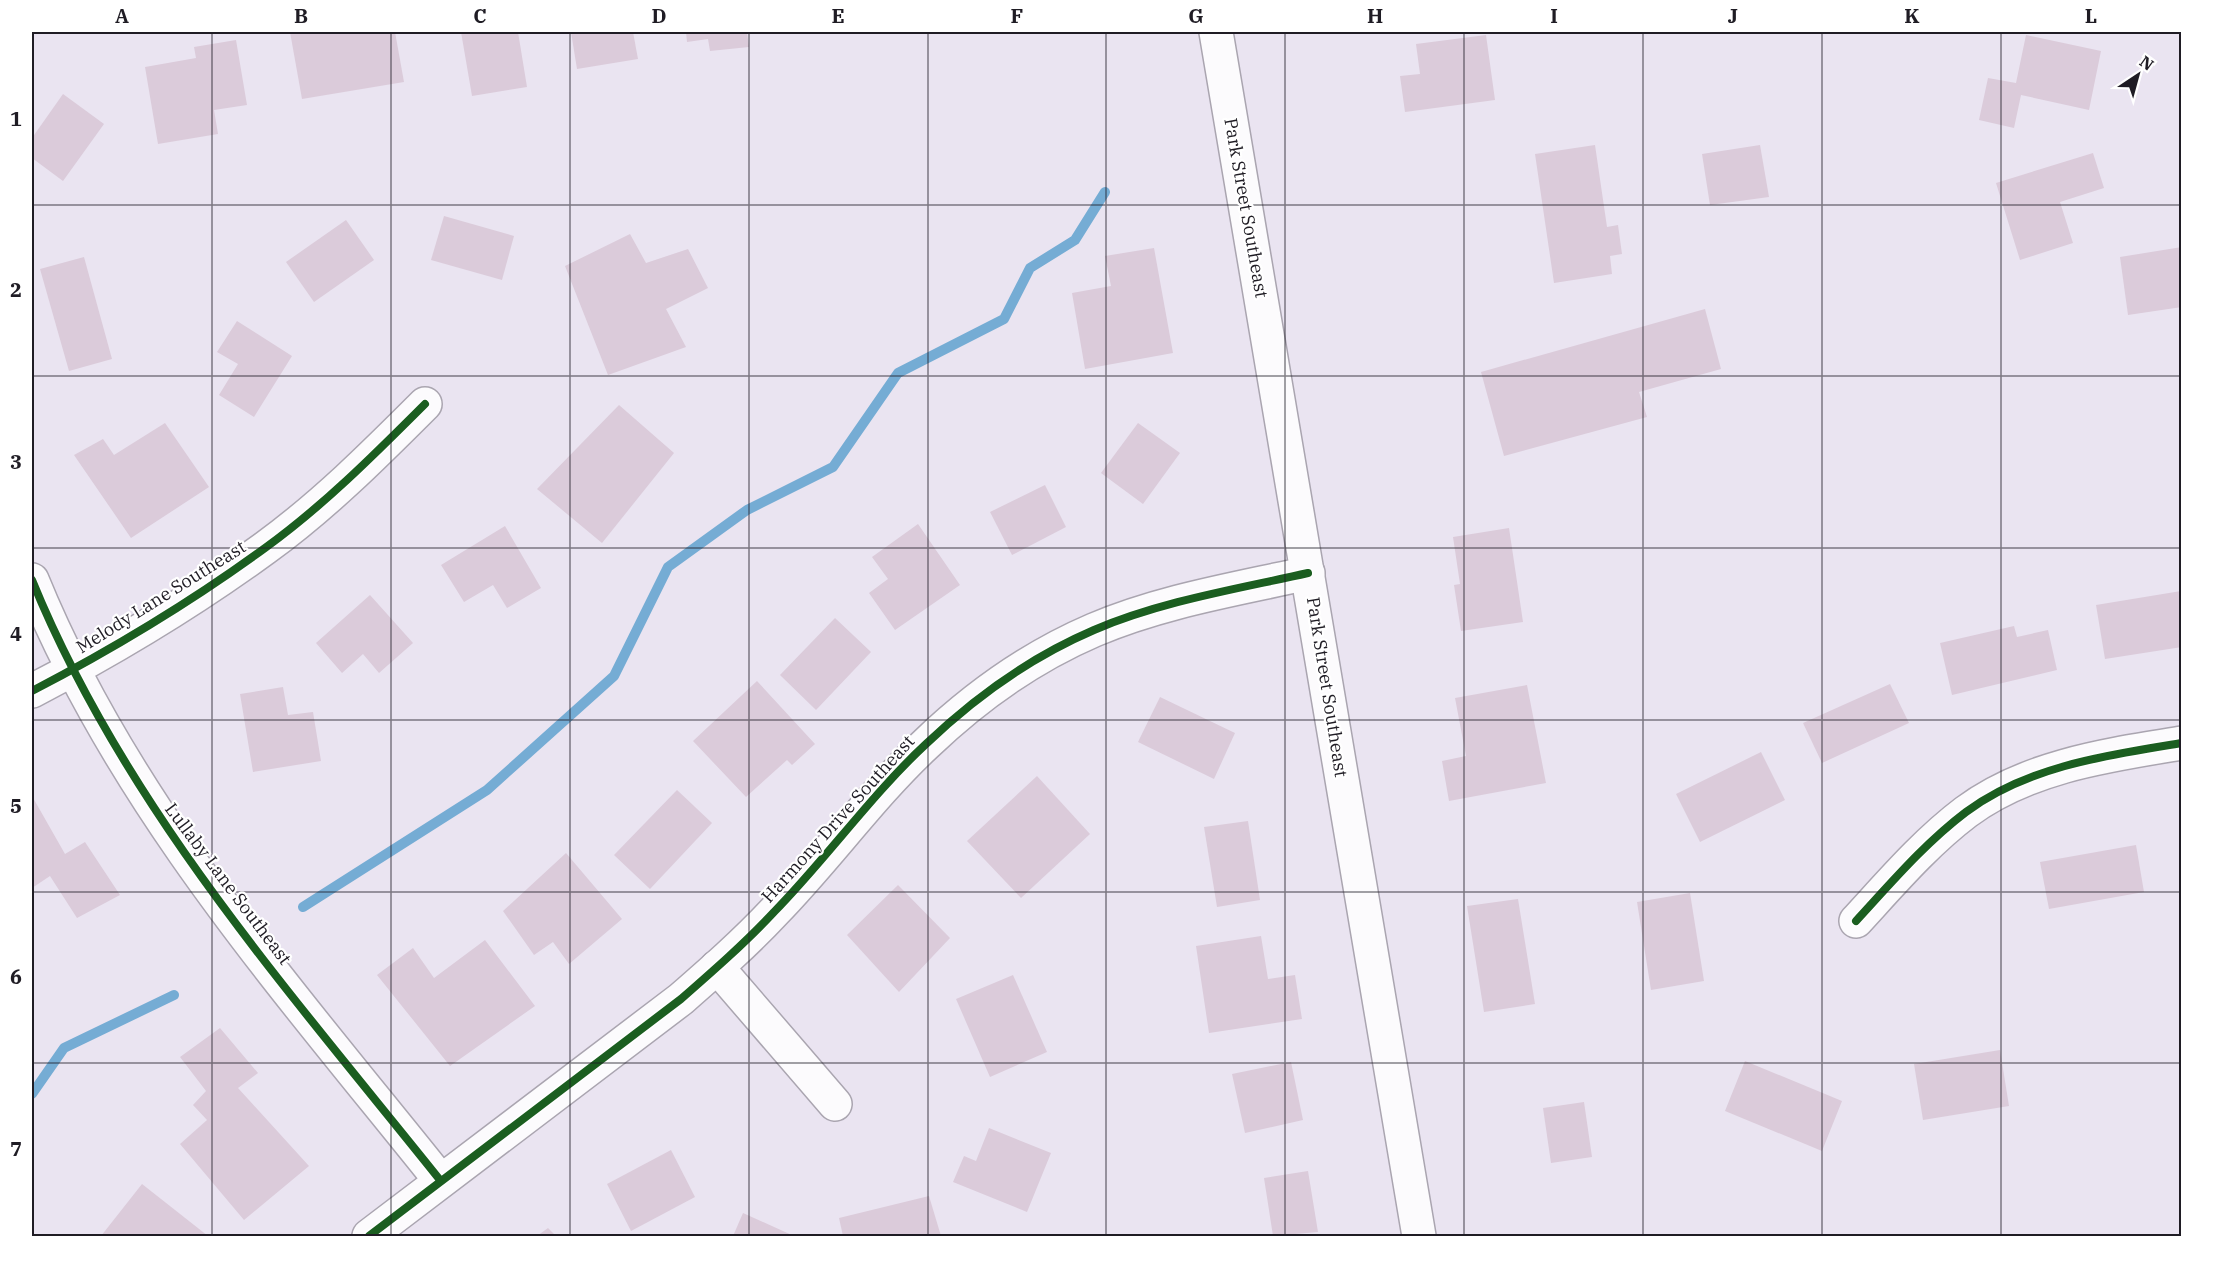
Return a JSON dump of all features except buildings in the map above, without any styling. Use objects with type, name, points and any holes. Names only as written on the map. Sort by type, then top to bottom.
[{"type":"street","name":"Park Street Southeast","points":[[1216,32],[1419,1236]]},
{"type":"street","name":"Melody Lane Southeast","points":[[32,692],[182,606],[267,547],[347,482],[425,404]]},
{"type":"street","name":"Harmony Drive Southeast","points":[[369,1236],[681,999],[774,912],[924,745],[978,698],[1037,658],[1094,630],[1154,608],[1308,573]]},
{"type":"street","name":"Lullaby Lane Southeast","points":[[32,580],[72,670],[130,774],[185,855],[440,1180]]},
{"type":"street","points":[[1856,921],[1910,861],[1967,811],[2020,782],[2076,762],[2181,742]]},
{"type":"street","points":[[717,967],[835,1104]]},
{"type":"waterway","points":[[303,907],[487,790],[614,676],[668,567],[747,510],[833,467],[898,373],[1004,319],[1030,268],[1075,240],[1105,192]]},
{"type":"waterway","points":[[32,1094],[64,1048],[174,995]]},
{"type":"cycle path","points":[[32,691],[151,624],[265,548],[328,497],[425,404]]},
{"type":"cycle path","points":[[369,1236],[681,999],[774,912],[906,763],[984,694],[1048,653],[1120,620],[1200,597],[1308,573]]},
{"type":"cycle path","points":[[32,580],[70,663],[113,743],[162,819],[214,894],[269,967],[440,1180]]},
{"type":"cycle path","points":[[1856,921],[1936,837],[1990,796],[2042,773],[2070,765],[2126,752],[2182,743]]}]
